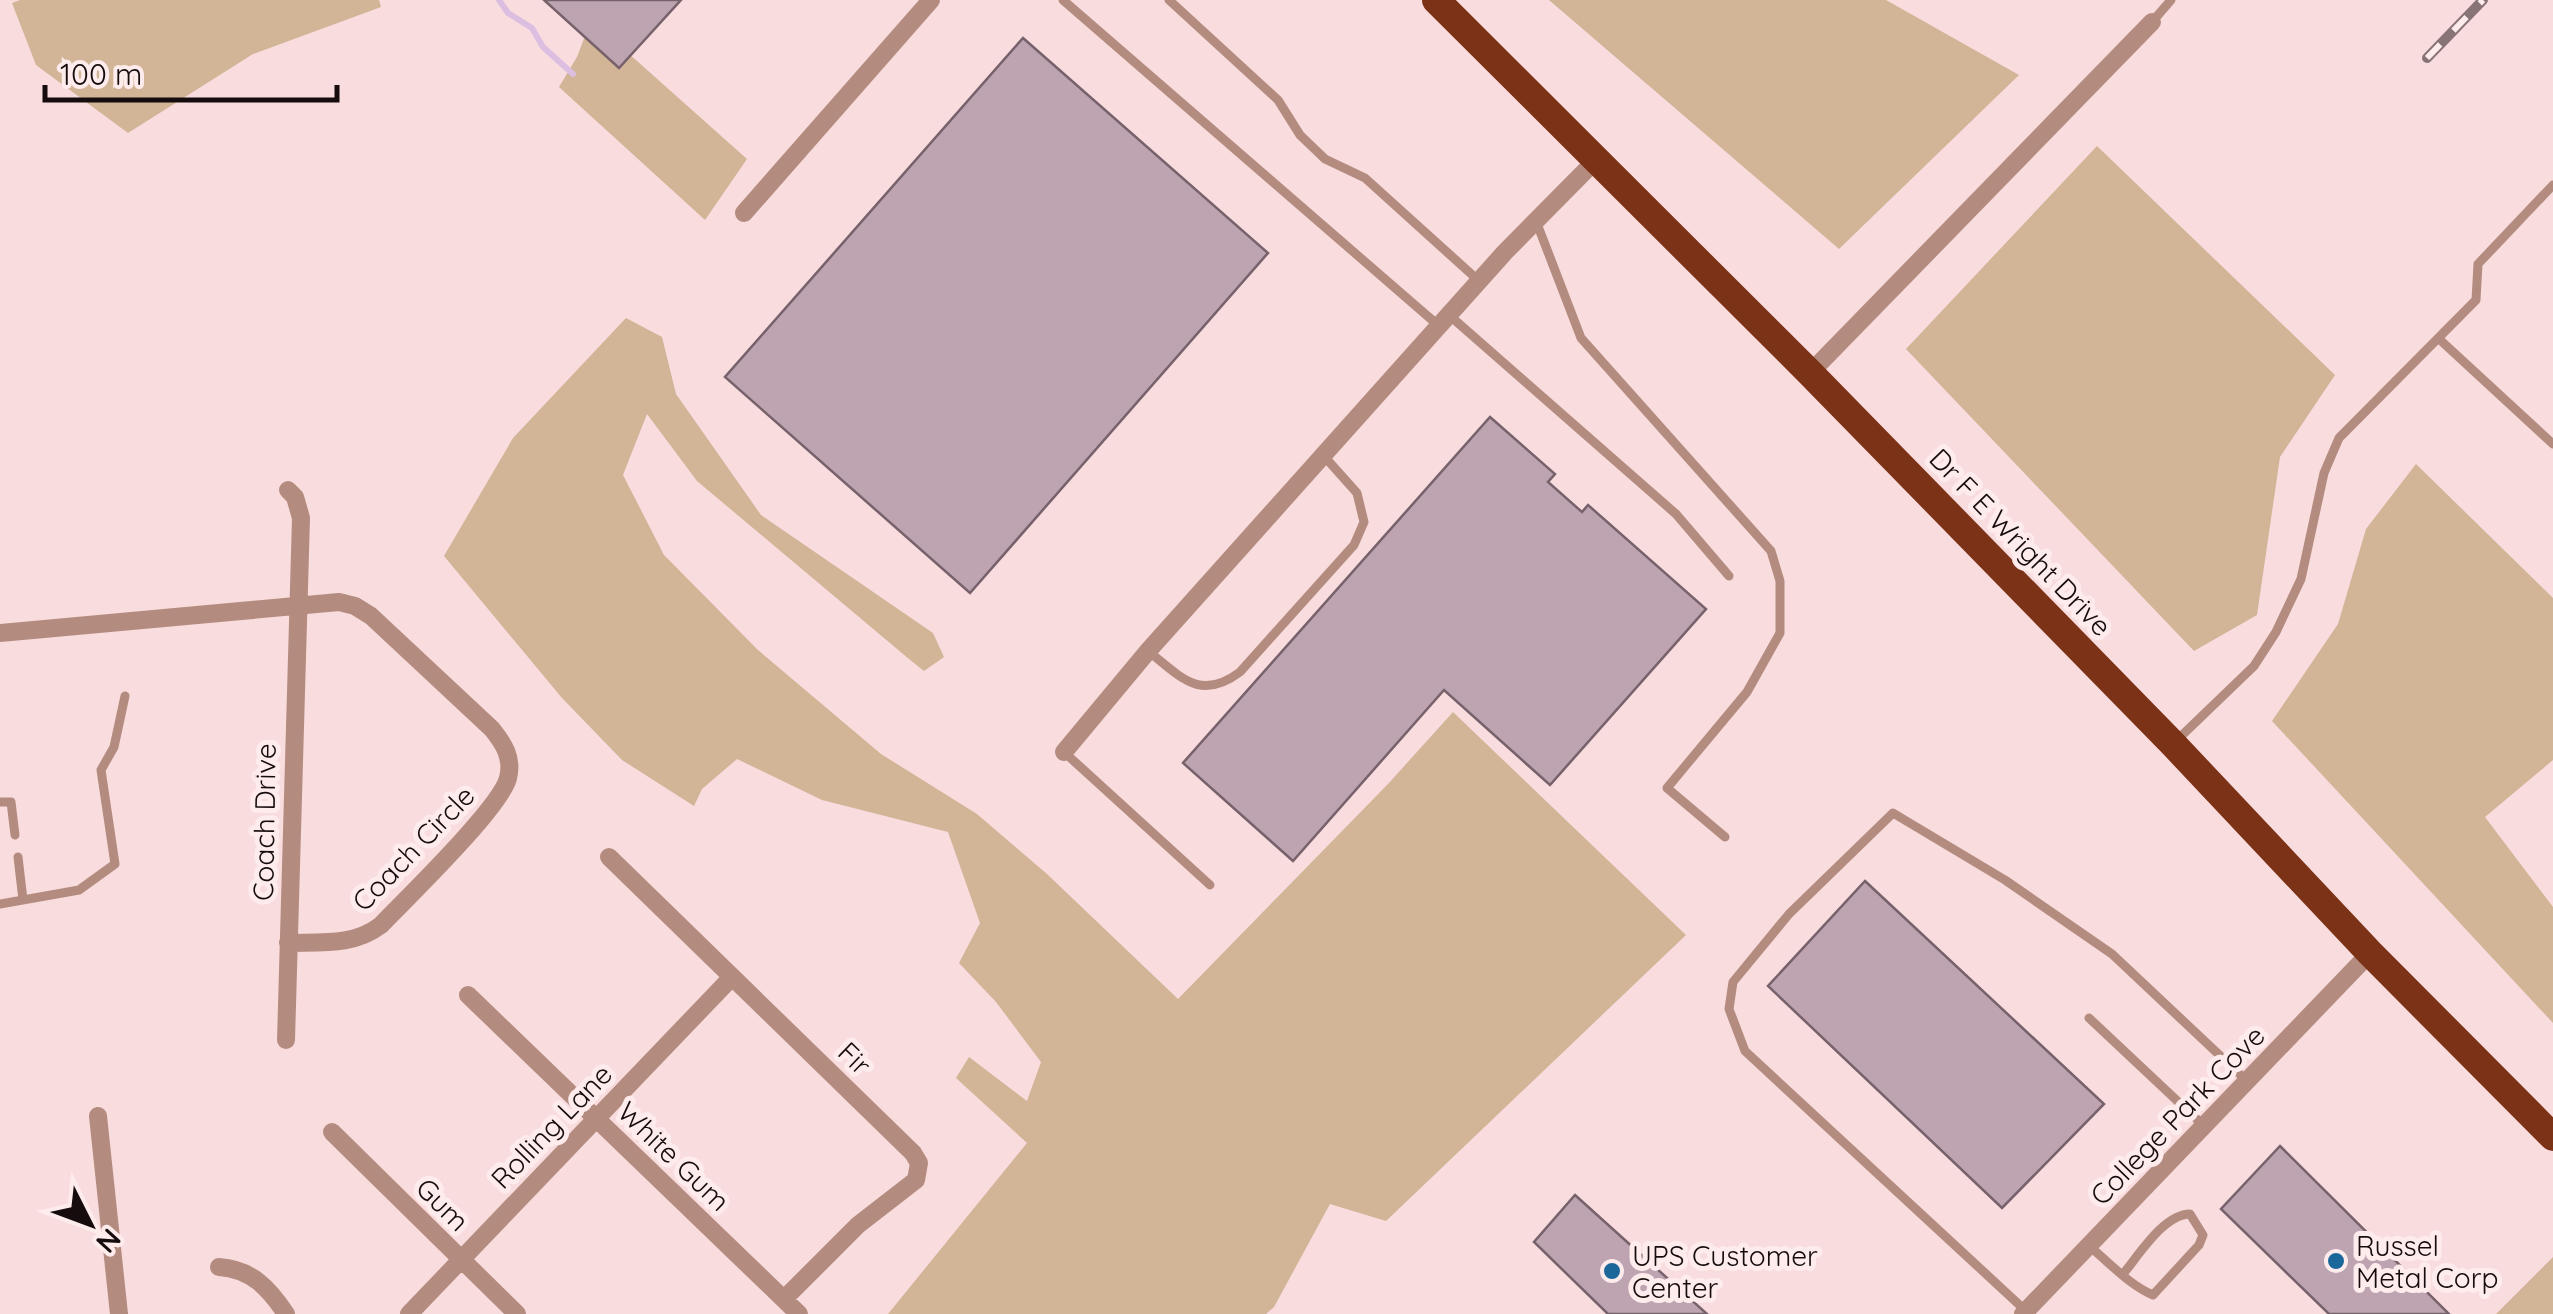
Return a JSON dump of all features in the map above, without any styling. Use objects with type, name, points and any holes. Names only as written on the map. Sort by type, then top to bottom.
[{"type":"highway","name":"Dr F E Wright Drive","points":[[1436,0],[1810,373],[2553,1137]]},
{"type":"street","points":[[744,213],[931,0]]},
{"type":"street","points":[[1810,373],[2152,22]]},
{"type":"street","points":[[1064,752],[1148,651],[1444,320],[1596,159]]},
{"type":"street","name":"Coach Drive","points":[[286,1040],[301,518],[295,497],[288,490]]},
{"type":"street","name":"Coach Circle","points":[[288,943],[352,940],[381,925],[491,808],[509,776],[504,744],[371,616],[339,602],[296,606]]},
{"type":"street","points":[[0,632],[296,606]]},
{"type":"street","name":"Fir","points":[[609,858],[919,1163],[916,1180],[858,1225],[784,1300]]},
{"type":"street","name":"College Park Cove","points":[[2025,1313],[2370,953]]},
{"type":"street","name":"Rolling Lane","points":[[409,1314],[732,977]]},
{"type":"street","name":"White Gum","points":[[468,995],[799,1314]]},
{"type":"street","points":[[98,1116],[119,1314]]},
{"type":"street","name":"Gum","points":[[332,1132],[517,1314]]},
{"type":"street","points":[[219,1267],[237,1268],[252,1275],[271,1292],[286,1314]]},
{"type":"lane","points":[[1064,0],[1676,514],[1729,576]]},
{"type":"lane","points":[[1169,0],[1278,100],[1300,135],[1324,159],[1364,178],[1479,281]]},
{"type":"lane","points":[[2152,22],[2171,0]]},
{"type":"lane","points":[[2173,744],[2254,666],[2276,632],[2301,579],[2324,473],[2339,438],[2476,300],[2478,264],[2553,185]]},
{"type":"lane","points":[[1536,221],[1581,338],[1771,551],[1780,581],[1780,632],[1746,692],[1667,788],[1724,837]]},
{"type":"lane","points":[[2438,338],[2553,444]]},
{"type":"lane","points":[[1148,651],[1186,682],[1206,688],[1222,685],[1240,672],[1291,616],[1354,545],[1364,522],[1357,493],[1323,455]]},
{"type":"lane","points":[[0,904],[80,890],[115,864],[101,770],[114,747],[125,696]]},
{"type":"lane","points":[[1064,752],[1210,885]]},
{"type":"lane","points":[[0,802],[12,802],[15,835]]},
{"type":"lane","points":[[2025,1313],[1745,1051],[1728,1009],[1733,982],[1789,914],[1894,813],[2005,880],[2112,954],[2247,1081]]},
{"type":"lane","points":[[18,857],[22,900]]},
{"type":"lane","points":[[2089,1018],[2204,1126]]},
{"type":"lane","points":[[2089,1246],[2122,1274],[2153,1295],[2199,1245],[2203,1234],[2198,1222],[2190,1214],[2181,1214],[2164,1227],[2122,1274]]},
{"type":"shaded area","points":[[379,0],[381,7],[253,54],[128,133],[36,65],[12,3]]},
{"type":"shaded area","points":[[1549,0],[1886,0],[2019,75],[1839,249]]},
{"type":"shaded area","points":[[591,20],[747,159],[705,220],[559,87],[577,57]]},
{"type":"shaded area","points":[[2097,146],[2335,375],[2280,457],[2257,615],[2194,651],[1906,349]]},
{"type":"shaded area","points":[[626,318],[662,337],[676,394],[761,515],[933,633],[944,657],[924,671],[909,659],[697,481],[647,414],[623,475],[664,555],[758,650],[881,754],[977,814],[1047,874],[1178,999],[1453,712],[1686,935],[1386,1221],[1330,1204],[1274,1307],[1266,1314],[888,1314],[1027,1143],[956,1078],[969,1057],[1027,1101],[1041,1062],[996,1002],[959,963],[980,923],[948,832],[822,800],[737,759],[702,789],[694,806],[622,760],[562,698],[444,556],[513,438]]},
{"type":"shaded area","points":[[2416,464],[2553,598],[2553,760],[2485,817],[2553,907],[2553,1023],[2272,721],[2338,624],[2366,529]]},
{"type":"shaded area","points":[[2553,1257],[2553,1314],[2496,1314]]},
{"type":"building","points":[[544,0],[681,0],[619,68]]},
{"type":"building","points":[[1023,38],[1268,253],[970,593],[725,377]]},
{"type":"building","points":[[1490,417],[1555,474],[1548,482],[1582,512],[1588,505],[1706,609],[1550,785],[1444,690],[1293,861],[1183,763]]},
{"type":"building","points":[[1865,881],[2104,1104],[2002,1208],[1768,986]]},
{"type":"building","name":"Russel Metal Corp","points":[[2280,1146],[2449,1314],[2329,1314],[2221,1209]]},
{"type":"building","name":"UPS Customer Center","points":[[1575,1195],[1707,1314],[1608,1314],[1534,1242]]},
{"type":"waterway","points":[[499,0],[508,13],[532,28],[543,47],[573,74]]},
{"type":"railway","points":[[2427,58],[2483,0]]},
{"type":"place","name":"Russel Metal Corp","points":[[2336,1261]]},
{"type":"place","name":"UPS Customer Center","points":[[1612,1271]]}]
